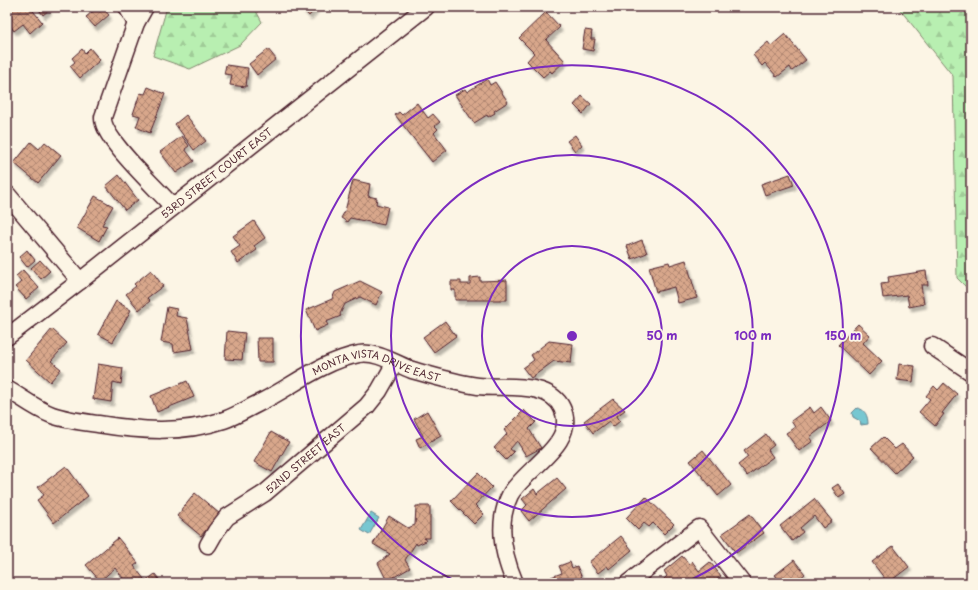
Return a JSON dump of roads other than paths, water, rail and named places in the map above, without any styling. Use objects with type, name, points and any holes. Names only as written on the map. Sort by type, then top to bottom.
[{"type":"street","points":[[127,7],[136,23]]},
{"type":"street","points":[[145,7],[136,23],[102,123],[116,145],[173,207]]},
{"type":"street","name":"53RD STREET COURT EAST","points":[[7,337],[426,7]]},
{"type":"street","points":[[7,194],[80,281]]},
{"type":"street","points":[[932,346],[971,372]]},
{"type":"street","name":"MONTA VISTA DRIVE EAST","points":[[7,388],[40,409],[66,419],[146,431],[169,430],[196,426],[225,419],[339,359],[365,353],[448,380],[478,386],[531,388],[550,396],[562,408],[564,415],[564,430],[557,446],[515,488],[504,513],[502,524],[503,542],[509,569],[515,583]]},
{"type":"street","name":"52ND STREET EAST","points":[[208,546],[216,531],[227,517],[265,493],[367,406],[379,390],[395,363]]},
{"type":"street","points":[[628,583],[699,528],[742,583]]},
{"type":"water","points":[[857,408],[866,413],[868,424],[861,425],[860,421],[853,417],[852,413]]},
{"type":"water","points":[[371,513],[379,518],[369,535],[361,530]]}]
